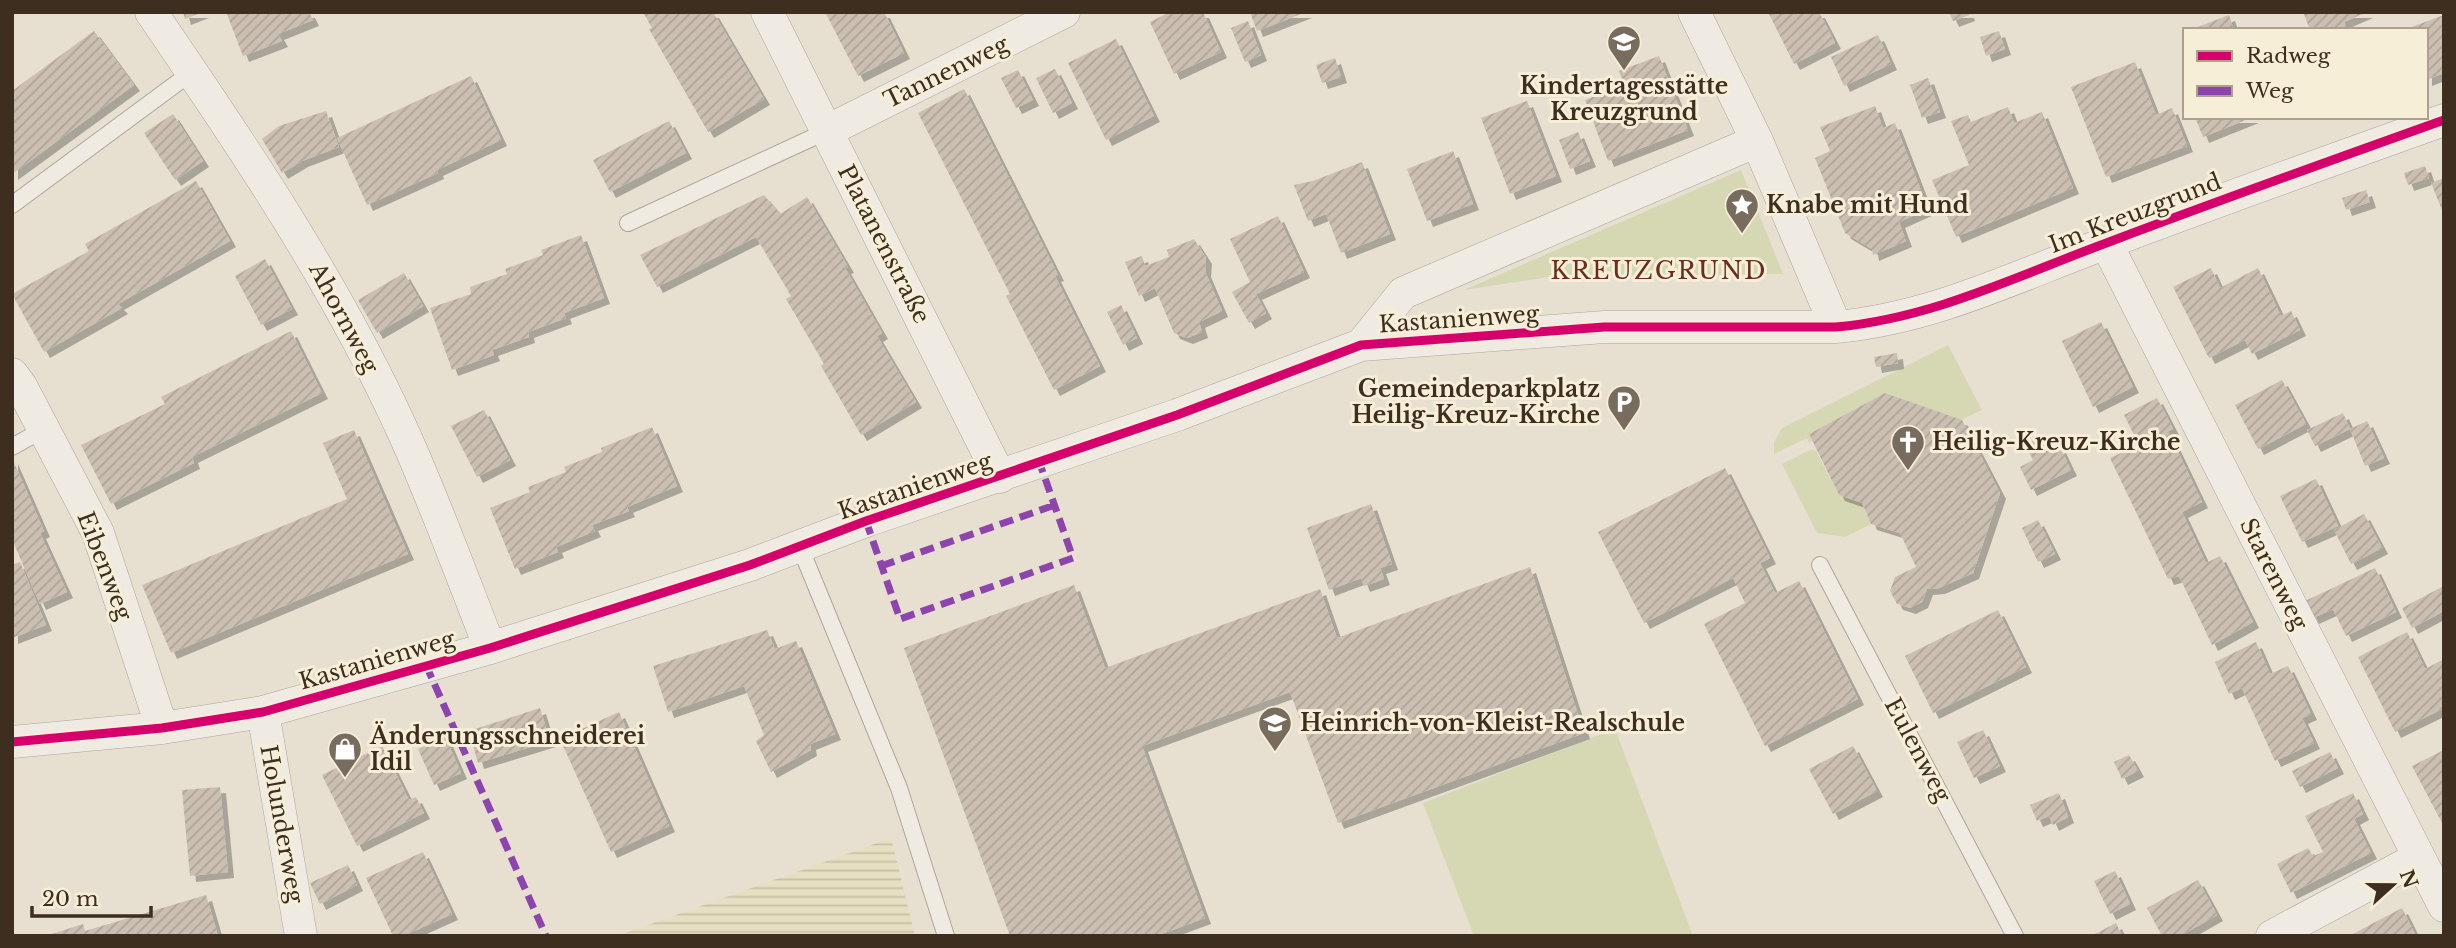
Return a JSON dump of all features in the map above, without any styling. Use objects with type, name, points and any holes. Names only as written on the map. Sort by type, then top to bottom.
[{"type":"street","name":"Ahornweg","points":[[151,12],[291,222],[319,269],[405,436],[490,648]]},
{"type":"street","name":"Platanenstraße","points":[[767,12],[1000,477]]},
{"type":"street","name":"Tannenweg","points":[[827,131],[1064,12]]},
{"type":"street","points":[[1694,12],[1757,141],[1836,327]]},
{"type":"street","name":"Im Kreuzgrund","points":[[1836,327],[1873,324],[1978,295],[2106,243],[2444,120]]},
{"type":"street","name":"Kastanienweg","points":[[1362,345],[1403,293],[1757,141]]},
{"type":"street","name":"Starenweg","points":[[2106,243],[2444,906]]},
{"type":"street","name":"Kastanienweg","points":[[12,742],[162,728],[263,712],[490,648],[750,565],[866,521],[1177,415],[1362,345],[1604,327],[1836,327]]},
{"type":"street","name":"Eibenweg","points":[[12,374],[44,429],[97,533],[162,728]]},
{"type":"street","name":"Holunderweg","points":[[263,712],[301,936]]},
{"type":"street","points":[[2272,936],[2418,858]]},
{"type":"lane","points":[[12,205],[192,72]]},
{"type":"lane","points":[[628,223],[827,131]]},
{"type":"lane","points":[[12,447],[44,429]]},
{"type":"lane","points":[[800,547],[898,788],[946,936]]},
{"type":"lane","name":"Eulenweg","points":[[1821,565],[2015,936]]},
{"type":"shaded area","points":[[891,838],[915,936],[617,936]]},
{"type":"green space","points":[[1741,170],[1783,274],[1555,276],[1464,290]]},
{"type":"green space","points":[[1948,345],[1982,410],[1961,420],[1885,393],[1809,434],[1812,441],[1809,443],[1807,438],[1774,454],[1774,442],[1782,428]]},
{"type":"green space","points":[[1812,449],[1816,451],[1839,495],[1862,503],[1871,524],[1845,537],[1817,533],[1782,464]]},
{"type":"green space","points":[[1615,729],[1693,936],[1474,936],[1423,803]]},
{"type":"building","points":[[183,12],[203,12],[185,19]]},
{"type":"building","points":[[226,12],[309,12],[313,20],[278,34],[282,41],[243,56]]},
{"type":"building","points":[[643,12],[713,12],[764,99],[708,132],[649,29],[652,28]]},
{"type":"building","points":[[825,12],[884,12],[904,53],[858,76]]},
{"type":"building","points":[[1170,12],[1203,12],[1221,52],[1174,74],[1150,22]]},
{"type":"building","points":[[1250,12],[1306,12],[1257,31]]},
{"type":"building","points":[[1768,12],[1819,12],[1835,43],[1794,64]]},
{"type":"building","points":[[1949,12],[1968,12],[1969,15],[1953,21]]},
{"type":"building","points":[[2303,12],[2367,12],[2344,22],[2346,28],[2309,28]]},
{"type":"building","points":[[2229,15],[2233,28],[2195,28]]},
{"type":"building","points":[[2444,15],[2444,73],[2428,79],[2428,28],[2409,28]]},
{"type":"building","points":[[1248,21],[1261,55],[1245,62],[1231,28]]},
{"type":"building","points":[[94,31],[134,85],[12,174],[12,91]]},
{"type":"building","points":[[1999,31],[2005,49],[1986,56],[1980,37]]},
{"type":"building","points":[[1878,35],[1891,64],[1844,86],[1831,57]]},
{"type":"building","points":[[1116,39],[1154,116],[1106,140],[1068,63]]},
{"type":"building","points":[[1659,56],[1688,130],[1608,161],[1585,100],[1624,85],[1619,71]]},
{"type":"building","points":[[1335,58],[1341,77],[1322,83],[1316,65]]},
{"type":"building","points":[[2135,62],[2156,115],[2172,108],[2187,146],[2106,177],[2071,87]]},
{"type":"building","points":[[1055,69],[1072,103],[1053,113],[1036,78]]},
{"type":"building","points":[[1018,70],[1033,100],[1016,108],[1001,78]]},
{"type":"building","points":[[471,76],[501,140],[437,170],[438,173],[367,205],[337,138]]},
{"type":"building","points":[[1928,78],[1940,112],[1922,118],[1910,85]]},
{"type":"building","points":[[964,89],[1058,275],[1055,276],[1100,366],[1054,390],[1006,296],[1010,294],[918,113]]},
{"type":"building","points":[[1527,101],[1556,176],[1510,194],[1481,118]]},
{"type":"building","points":[[1875,106],[1883,128],[1895,123],[1928,209],[1899,222],[1906,241],[1873,255],[1872,249],[1845,233],[1815,158],[1830,151],[1820,127]]},
{"type":"building","points":[[2008,107],[2014,123],[2042,112],[2073,188],[1956,237],[1932,180],[1969,165],[1951,121],[1968,115],[1971,122]]},
{"type":"building","points":[[326,111],[339,147],[302,161],[282,173],[262,139],[279,126]]},
{"type":"building","points":[[173,114],[203,161],[175,180],[144,133]]},
{"type":"building","points":[[2196,119],[2248,119],[2203,137]]},
{"type":"building","points":[[669,121],[686,153],[610,192],[593,160]]},
{"type":"building","points":[[1578,132],[1590,161],[1570,169],[1559,140]]},
{"type":"building","points":[[1453,151],[1473,204],[1427,221],[1407,169]]},
{"type":"building","points":[[1362,162],[1390,234],[1341,253],[1326,214],[1308,221],[1294,185],[1313,181]]},
{"type":"building","points":[[2425,166],[2429,178],[2408,185],[2404,173]]},
{"type":"building","points":[[2444,178],[2444,215],[2431,183]]},
{"type":"building","points":[[196,181],[230,241],[118,304],[122,308],[44,352],[12,294],[89,251],[85,244]]},
{"type":"building","points":[[2366,190],[2370,202],[2346,210],[2342,198]]},
{"type":"building","points":[[764,195],[780,214],[807,197],[882,333],[877,336],[916,402],[861,435],[786,299],[791,296],[756,237],[657,287],[640,255]]},
{"type":"building","points":[[1278,216],[1304,272],[1256,294],[1266,313],[1249,323],[1232,292],[1250,282],[1230,239]]},
{"type":"building","points":[[581,235],[604,298],[564,313],[566,318],[528,332],[529,337],[492,350],[494,355],[452,370],[430,308],[471,294],[470,287],[507,274],[505,269],[543,255],[541,250]]},
{"type":"building","points":[[1194,239],[1206,258],[1205,271],[1222,311],[1199,322],[1202,332],[1187,338],[1174,333],[1155,288],[1139,296],[1125,262],[1142,256],[1145,266],[1169,257],[1167,250]]},
{"type":"building","points":[[265,259],[292,309],[261,325],[235,276]]},
{"type":"building","points":[[2211,268],[2220,288],[2258,268],[2281,316],[2291,311],[2300,330],[2252,354],[2245,340],[2209,358],[2173,287]]},
{"type":"building","points":[[404,273],[423,306],[377,333],[358,300]]},
{"type":"building","points":[[1121,305],[1137,338],[1123,345],[1107,312]]},
{"type":"building","points":[[2101,322],[2133,387],[2093,407],[2062,341]]},
{"type":"building","points":[[291,331],[322,393],[192,457],[194,463],[111,504],[81,445],[165,404],[161,397]]},
{"type":"building","points":[[1897,353],[1898,363],[1876,367],[1874,357]]},
{"type":"building","points":[[2282,380],[2306,424],[2258,449],[2235,405]]},
{"type":"building","name":"Heilig-Kreuz-Kirche","points":[[1885,393],[1962,420],[2000,493],[1973,573],[1939,588],[1927,589],[1922,602],[1910,608],[1897,604],[1890,591],[1895,577],[1916,567],[1900,533],[1871,524],[1862,503],[1839,495],[1809,434]]},
{"type":"building","points":[[2157,398],[2173,429],[2168,431],[2202,502],[2182,512],[2206,563],[2220,556],[2253,622],[2212,645],[2179,576],[2168,579],[2110,458],[2139,445],[2124,415]]},
{"type":"building","points":[[484,410],[510,460],[477,477],[451,426]]},
{"type":"building","points":[[2343,413],[2350,429],[2315,446],[2307,430]]},
{"type":"building","points":[[2367,421],[2384,458],[2365,466],[2350,429]]},
{"type":"building","points":[[652,427],[677,486],[627,507],[629,511],[592,525],[595,531],[556,547],[558,552],[515,569],[490,508],[530,492],[528,487],[566,472],[564,467],[602,452],[601,448]]},
{"type":"building","points":[[354,430],[408,554],[171,653],[142,585],[347,499],[323,443]]},
{"type":"building","points":[[2046,434],[2054,450],[2060,447],[2071,470],[2031,490],[2020,467],[2033,460],[2025,444]]},
{"type":"building","points":[[12,458],[44,531],[40,533],[67,592],[40,604],[14,544],[12,545]]},
{"type":"building","points":[[1725,468],[1770,558],[1760,563],[1775,593],[1799,581],[1858,699],[1765,746],[1704,624],[1745,603],[1733,578],[1644,623],[1598,532]]},
{"type":"building","points":[[2316,479],[2338,526],[2302,542],[2280,496]]},
{"type":"building","points":[[1371,504],[1392,564],[1380,568],[1384,579],[1364,586],[1361,578],[1329,590],[1307,528]]},
{"type":"building","points":[[2364,514],[2382,548],[2351,564],[2334,530]]},
{"type":"building","points":[[2038,520],[2055,554],[2038,562],[2022,528]]},
{"type":"building","points":[[20,562],[46,625],[12,638],[12,565]]},
{"type":"building","points":[[1530,567],[1584,733],[1338,823],[1290,692],[1142,746],[1205,918],[1156,936],[1010,936],[904,648],[1074,585],[1105,668],[1320,589],[1337,638]]},
{"type":"building","points":[[2375,568],[2396,612],[2346,636],[2333,609],[2313,618],[2305,601]]},
{"type":"building","points":[[2442,587],[2444,611],[2412,628],[2402,608]]},
{"type":"building","points":[[1998,610],[2026,667],[1933,713],[1905,656]]},
{"type":"building","points":[[767,630],[775,649],[796,641],[835,734],[810,744],[811,750],[771,772],[756,741],[764,735],[744,686],[668,712],[653,666]]},
{"type":"building","points":[[2407,632],[2425,669],[2444,659],[2444,708],[2395,732],[2358,657]]},
{"type":"building","points":[[2256,642],[2270,674],[2288,666],[2311,714],[2302,718],[2314,743],[2275,761],[2242,688],[2229,694],[2215,662]]},
{"type":"building","points":[[540,708],[550,741],[478,763],[469,731]]},
{"type":"building","points":[[619,712],[669,826],[611,852],[560,739]]},
{"type":"building","points":[[1983,730],[2000,766],[1974,778],[1957,742]]},
{"type":"building","points":[[445,736],[461,773],[434,785],[418,749]]},
{"type":"building","points":[[382,746],[409,800],[416,797],[424,813],[357,846],[322,775]]},
{"type":"building","points":[[1853,746],[1877,791],[1833,814],[1809,769]]},
{"type":"building","points":[[2444,750],[2444,822],[2442,823],[2412,766]]},
{"type":"building","points":[[2330,752],[2338,768],[2300,787],[2292,771]]},
{"type":"building","points":[[2129,755],[2138,771],[2122,779],[2114,762]]},
{"type":"building","points":[[220,787],[228,872],[190,876],[182,790]]},
{"type":"building","points":[[2059,793],[2068,817],[2053,825],[2049,816],[2037,821],[2030,805]]},
{"type":"building","points":[[2353,793],[2363,814],[2354,819],[2371,853],[2291,893],[2277,864],[2308,848],[2313,856],[2323,852],[2305,816]]},
{"type":"building","points":[[423,852],[452,914],[403,936],[393,936],[366,878]]},
{"type":"building","points":[[348,865],[357,885],[320,904],[310,883]]},
{"type":"building","points":[[2115,871],[2130,904],[2110,914],[2094,881]]},
{"type":"building","points":[[2198,880],[2217,915],[2180,936],[2162,936],[2147,908]]},
{"type":"building","points":[[206,895],[218,936],[45,936],[83,924],[85,931]]},
{"type":"building","points":[[2402,908],[2416,936],[2349,936]]},
{"type":"building","points":[[2116,923],[2122,936],[2091,936]]},
{"type":"marked path","points":[[866,521],[900,619],[1073,558],[1040,464]]},
{"type":"marked path","points":[[881,566],[1055,505]]},
{"type":"marked path","points":[[426,665],[546,936]]},
{"type":"cycle path","points":[[12,742],[162,728],[263,712],[490,648],[750,565],[866,521],[1177,415],[1361,345],[1604,327],[1836,327],[1907,315],[1976,294],[2192,211],[2444,120]]},
{"type":"place","name":"Kindertagesstätte Kreuzgrund","points":[[1624,72]]},
{"type":"place","name":"Knabe mit Hund","points":[[1742,235]]},
{"type":"place","name":"Gemeindeparkplatz Heilig-Kreuz-Kirche","points":[[1624,432]]},
{"type":"place","name":"Heilig-Kreuz-Kirche","points":[[1908,472]]},
{"type":"place","name":"Heinrich-von-Kleist-Realschule","points":[[1275,753]]},
{"type":"place","name":"Änderungsschneiderei Idil","points":[[345,779]]},
{"type":"district","name":"KREUZGRUND","points":[[1659,271]]}]
